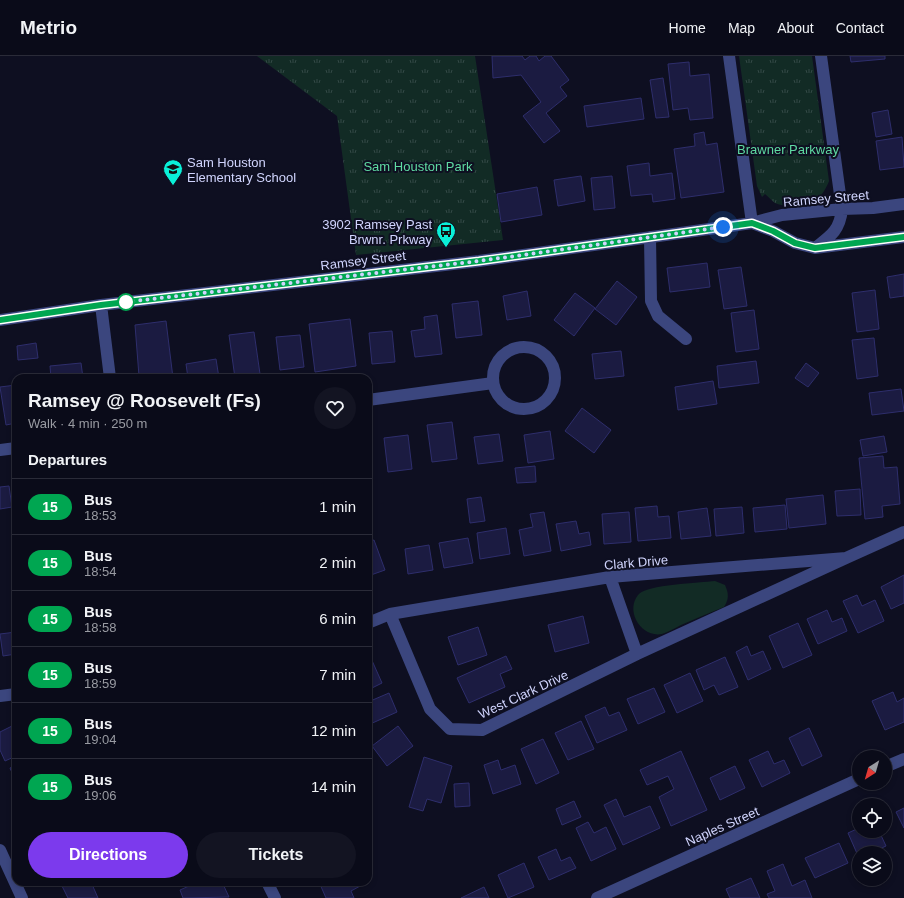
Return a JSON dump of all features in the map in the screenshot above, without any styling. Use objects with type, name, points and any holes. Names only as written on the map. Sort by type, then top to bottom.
[{"type":"street","points":[[729,56],[752,223]]},
{"type":"street","points":[[815,248],[832,235],[841,221],[842,209],[821,56]]},
{"type":"street","name":"Ramsey Street","points":[[0,320],[101,305],[479,261],[752,223],[782,215],[842,209],[873,208],[904,204]]},
{"type":"street","name":"Ramsey Street","points":[[752,223],[773,231],[795,243],[815,248],[904,237]]},
{"type":"street","points":[[650,237],[651,301],[658,316],[686,339]]},
{"type":"street","points":[[101,305],[110,374]]},
{"type":"street","points":[[524,347],[537,350],[548,358],[553,365],[555,374],[553,391],[548,399],[541,405],[524,410],[515,408],[500,399],[493,383],[493,374],[496,365],[507,352],[515,348],[524,347]]},
{"type":"street","points":[[372,399],[493,383]]},
{"type":"street","points":[[0,450],[12,448]]},
{"type":"street","name":"Clark Drive","points":[[372,621],[390,614],[610,577],[846,558],[904,532]]},
{"type":"street","name":"West Clark Drive","points":[[390,614],[430,710],[450,729],[482,730],[637,654],[846,558]]},
{"type":"street","points":[[610,577],[637,654]]},
{"type":"street","points":[[0,696],[12,694]]},
{"type":"street","points":[[892,764],[904,759]]},
{"type":"street","name":"Naples Street","points":[[597,898],[852,782]]},
{"type":"street","points":[[0,850],[12,876]]},
{"type":"street","points":[[16,886],[22,898]]},
{"type":"street","points":[[269,886],[275,898]]},
{"type":"green space","name":"Sam Houston Park","points":[[257,56],[475,56],[503,240],[356,255],[337,116]]},
{"type":"green space","name":"Brawner Parkway","points":[[739,56],[812,56],[829,181],[821,195],[811,201],[799,205],[787,206],[775,203],[765,194],[762,197],[757,186]]},
{"type":"green space","points":[[715,581],[725,585],[728,599],[724,607],[662,634],[648,632],[637,622],[633,608],[634,601],[643,591],[662,586]]},
{"type":"building","points":[[492,56],[522,56],[525,60],[530,56],[536,56],[539,61],[545,56],[551,56],[569,80],[560,87],[567,96],[546,113],[560,131],[544,143],[523,116],[541,102],[521,75],[493,78]]},
{"type":"building","points":[[850,56],[885,56],[885,59],[851,62]]},
{"type":"building","points":[[689,62],[690,76],[709,74],[713,118],[690,120],[688,108],[673,110],[668,64]]},
{"type":"building","points":[[663,78],[669,117],[656,118],[650,80]]},
{"type":"building","points":[[641,98],[644,119],[587,127],[584,106]]},
{"type":"building","points":[[888,110],[892,134],[876,137],[872,113]]},
{"type":"building","points":[[704,132],[706,145],[717,143],[724,192],[681,198],[674,149],[695,146],[694,134]]},
{"type":"building","points":[[902,137],[904,167],[880,170],[876,141]]},
{"type":"building","points":[[649,163],[650,176],[672,173],[675,199],[653,202],[652,194],[631,196],[627,166]]},
{"type":"building","points":[[581,176],[585,201],[558,206],[554,180]]},
{"type":"building","points":[[612,176],[615,208],[594,210],[591,178]]},
{"type":"building","points":[[537,187],[542,215],[501,222],[497,194]]},
{"type":"building","points":[[707,263],[710,287],[670,292],[667,268]]},
{"type":"building","points":[[741,267],[747,306],[724,309],[718,270]]},
{"type":"building","points":[[904,274],[904,296],[890,298],[887,277]]},
{"type":"building","points":[[617,281],[637,297],[616,325],[595,309]]},
{"type":"building","points":[[875,290],[879,329],[857,332],[852,293]]},
{"type":"building","points":[[527,291],[531,316],[507,320],[503,296]]},
{"type":"building","points":[[575,293],[595,308],[574,336],[554,320]]},
{"type":"building","points":[[478,301],[482,335],[456,338],[452,304]]},
{"type":"building","points":[[754,310],[759,349],[736,352],[731,313]]},
{"type":"building","points":[[437,315],[442,354],[415,357],[411,331],[425,329],[424,317]]},
{"type":"building","points":[[350,319],[356,366],[315,372],[309,324]]},
{"type":"building","points":[[166,321],[173,374],[139,374],[135,325]]},
{"type":"building","points":[[392,331],[395,362],[372,364],[369,333]]},
{"type":"building","points":[[254,332],[260,374],[234,374],[229,335]]},
{"type":"building","points":[[300,335],[304,367],[280,370],[276,337]]},
{"type":"building","points":[[874,338],[878,376],[857,379],[852,340]]},
{"type":"building","points":[[36,343],[38,358],[18,360],[17,346]]},
{"type":"building","points":[[621,351],[624,376],[595,379],[592,354]]},
{"type":"building","points":[[216,359],[218,374],[187,374],[186,364]]},
{"type":"building","points":[[756,361],[759,383],[719,388],[717,366]]},
{"type":"building","points":[[81,363],[82,374],[51,374],[50,366]]},
{"type":"building","points":[[806,363],[819,373],[808,387],[795,378]]},
{"type":"building","points":[[713,381],[717,404],[678,410],[675,387]]},
{"type":"building","points":[[12,386],[12,424],[6,425],[0,387]]},
{"type":"building","points":[[901,389],[904,411],[872,415],[869,393]]},
{"type":"building","points":[[582,408],[611,430],[594,453],[565,431]]},
{"type":"building","points":[[452,422],[457,459],[432,462],[427,425]]},
{"type":"building","points":[[550,431],[554,459],[528,463],[524,435]]},
{"type":"building","points":[[499,434],[503,461],[478,464],[474,437]]},
{"type":"building","points":[[408,435],[412,469],[388,472],[384,438]]},
{"type":"building","points":[[884,436],[887,452],[863,456],[860,440]]},
{"type":"building","points":[[883,456],[884,468],[897,467],[900,504],[882,506],[883,517],[865,519],[859,458]]},
{"type":"building","points":[[535,466],[536,482],[517,483],[515,468]]},
{"type":"building","points":[[9,486],[12,507],[0,509],[0,487]]},
{"type":"building","points":[[860,489],[861,515],[837,516],[835,491]]},
{"type":"building","points":[[823,495],[826,524],[789,528],[786,499]]},
{"type":"building","points":[[481,497],[485,521],[470,523],[467,499]]},
{"type":"building","points":[[785,505],[787,529],[755,532],[753,508]]},
{"type":"building","points":[[657,506],[658,517],[669,516],[671,538],[638,541],[635,508]]},
{"type":"building","points":[[742,507],[744,533],[716,536],[714,509]]},
{"type":"building","points":[[707,508],[711,536],[681,539],[678,512]]},
{"type":"building","points":[[544,512],[551,551],[524,556],[519,530],[533,527],[530,514]]},
{"type":"building","points":[[629,512],[631,542],[604,544],[602,514]]},
{"type":"building","points":[[576,521],[579,534],[589,532],[591,545],[561,551],[556,524]]},
{"type":"building","points":[[506,528],[510,554],[480,559],[477,533]]},
{"type":"building","points":[[468,538],[473,563],[444,568],[439,543]]},
{"type":"building","points":[[374,540],[385,570],[372,575],[372,541]]},
{"type":"building","points":[[429,545],[433,570],[408,574],[405,549]]},
{"type":"building","points":[[904,575],[904,603],[891,609],[881,587]]},
{"type":"building","points":[[857,595],[862,606],[875,600],[884,621],[858,633],[843,601]]},
{"type":"building","points":[[827,610],[832,622],[842,618],[847,631],[818,644],[807,619]]},
{"type":"building","points":[[583,616],[589,643],[555,652],[548,625]]},
{"type":"building","points":[[798,623],[812,655],[783,668],[769,636]]},
{"type":"building","points":[[478,627],[487,655],[458,665],[448,637]]},
{"type":"building","points":[[12,632],[12,655],[3,656],[0,634]]},
{"type":"building","points":[[747,646],[751,656],[763,651],[771,669],[748,680],[736,652]]},
{"type":"building","points":[[506,656],[512,669],[500,674],[505,687],[469,703],[457,678]]},
{"type":"building","points":[[725,657],[738,687],[719,695],[714,685],[704,690],[696,670]]},
{"type":"building","points":[[372,660],[382,683],[372,688]]},
{"type":"building","points":[[690,673],[703,701],[677,713],[664,685]]},
{"type":"building","points":[[654,688],[665,712],[638,724],[627,699]]},
{"type":"building","points":[[893,692],[897,702],[904,698],[904,722],[885,730],[872,701]]},
{"type":"building","points":[[389,693],[397,712],[372,723],[372,700]]},
{"type":"building","points":[[605,707],[609,716],[619,712],[627,730],[597,743],[585,716]]},
{"type":"building","points":[[581,721],[594,749],[568,760],[555,733]]},
{"type":"building","points":[[12,726],[12,758],[5,761],[0,750],[0,732]]},
{"type":"building","points":[[398,726],[413,746],[387,766],[372,746]]},
{"type":"building","points":[[809,728],[822,756],[802,766],[789,738]]},
{"type":"building","points":[[543,739],[559,773],[536,784],[521,749]]},
{"type":"building","points":[[681,751],[707,810],[671,826],[659,797],[674,789],[668,776],[647,785],[640,770]]},
{"type":"building","points":[[768,751],[774,764],[784,760],[790,773],[762,787],[749,760]]},
{"type":"building","points":[[424,757],[452,766],[441,803],[427,799],[423,811],[409,807]]},
{"type":"building","points":[[498,760],[501,770],[515,765],[521,784],[493,794],[484,765]]},
{"type":"building","points":[[735,766],[745,788],[720,800],[710,778]]},
{"type":"building","points":[[469,783],[470,806],[455,807],[454,784]]},
{"type":"building","points":[[616,799],[624,817],[650,806],[660,828],[623,845],[604,805]]},
{"type":"building","points":[[574,801],[581,817],[562,825],[556,809]]},
{"type":"building","points":[[904,808],[904,828],[896,812]]},
{"type":"building","points":[[588,822],[594,833],[606,827],[616,849],[591,861],[576,828]]},
{"type":"building","points":[[852,831],[852,838],[882,838],[886,846],[854,846],[848,833]]},
{"type":"building","points":[[839,843],[848,863],[815,878],[805,858]]},
{"type":"building","points":[[556,849],[561,861],[570,857],[576,868],[549,880],[538,857]]},
{"type":"building","points":[[524,863],[534,887],[508,898],[498,875]]},
{"type":"building","points":[[783,864],[792,886],[805,880],[812,898],[769,898],[767,894],[775,891],[767,871]]},
{"type":"building","points":[[751,878],[760,898],[730,898],[726,889]]},
{"type":"building","points":[[62,886],[93,886],[98,898],[68,898]]},
{"type":"building","points":[[189,886],[224,886],[229,897],[183,898],[180,890]]},
{"type":"building","points":[[321,886],[360,886],[351,891],[354,898],[326,898]]},
{"type":"building","points":[[484,887],[489,898],[461,898]]},
{"type":"bus line","name":"15","points":[[0,320],[101,305],[479,261],[752,223],[773,231],[795,243],[815,248],[904,237]]},
{"type":"place","name":"Sam Houston Elementary School","points":[[173,186]]},
{"type":"place","name":"3902 Ramsey Past Brwnr. Prkway","points":[[446,248]]},
{"type":"route","points":[[126,302],[479,261],[723,227]]}]
